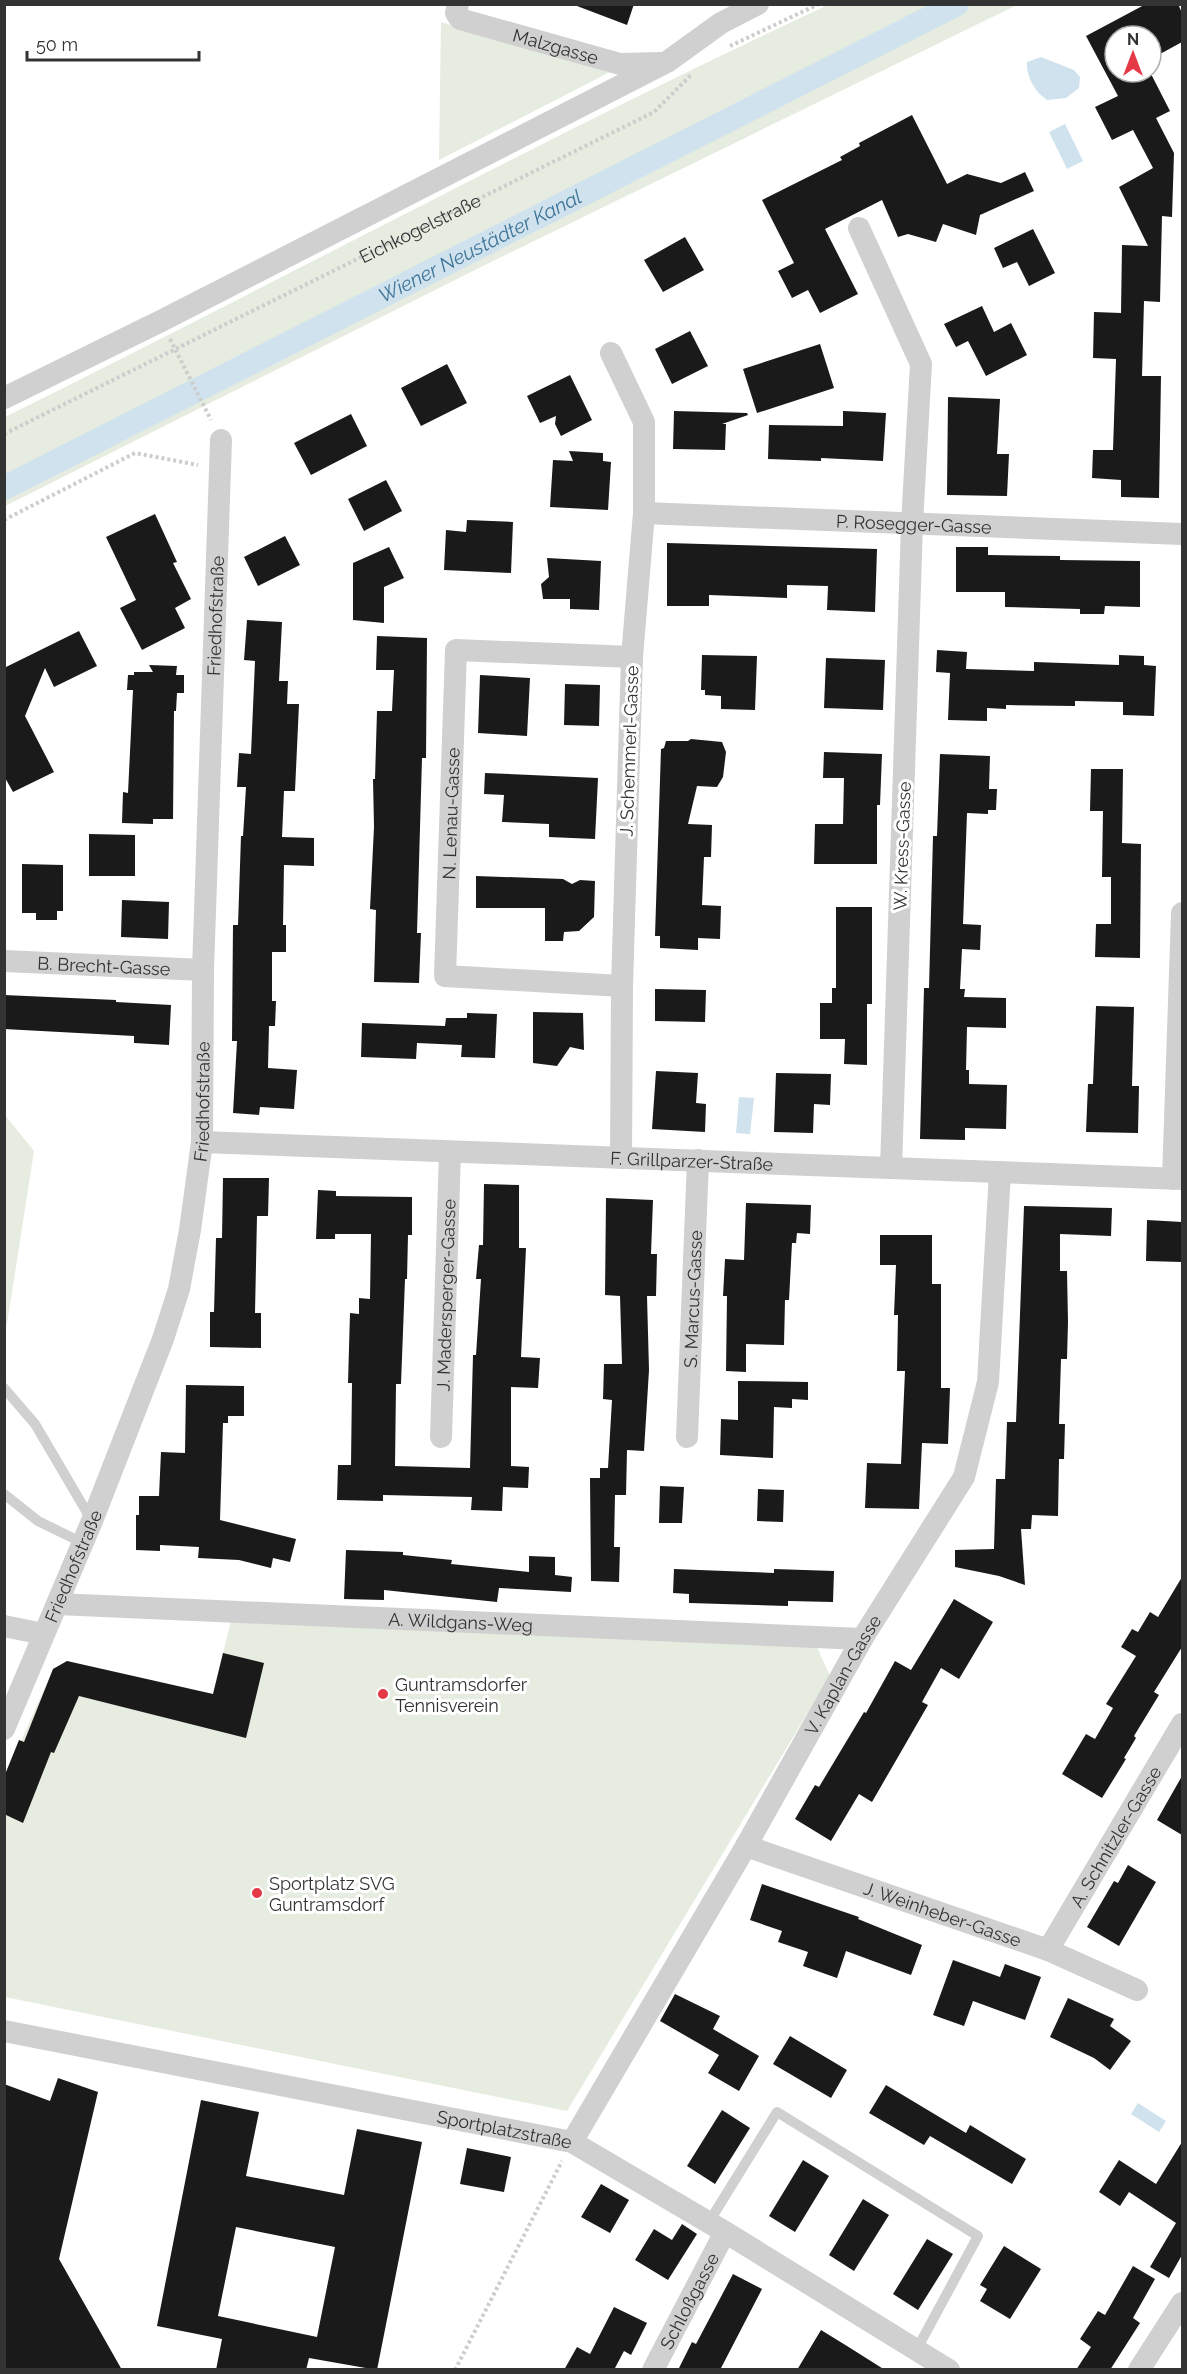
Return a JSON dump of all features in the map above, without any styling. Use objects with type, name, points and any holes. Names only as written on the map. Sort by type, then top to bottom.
[{"type":"street","name":"Malzgasse","points":[[458,4],[456,13],[460,19],[620,64],[667,62]]},
{"type":"street","name":"Eichkogelstraße","points":[[4,398],[161,321],[667,62],[721,14],[758,4]]},
{"type":"street","name":"W. Kress-Gasse","points":[[859,228],[921,364],[912,524],[891,1168]]},
{"type":"street","name":"J. Schemmerl-Gasse","points":[[611,352],[644,422],[644,513],[632,657],[622,986],[621,1158]]},
{"type":"street","name":"Friedhofstraße","points":[[4,1729],[83,1544],[163,1340],[179,1289],[190,1230],[202,1142],[203,970],[221,440]]},
{"type":"street","name":"P. Rosegger-Gasse","points":[[644,513],[1182,534]]},
{"type":"street","name":"N. Lenau-Gasse","points":[[622,986],[445,976],[456,650],[632,657]]},
{"type":"street","points":[[1178,1179],[1182,913]]},
{"type":"street","name":"B. Brecht-Gasse","points":[[4,961],[203,970]]},
{"type":"street","name":"F. Grillparzer-Straße","points":[[202,1142],[1178,1179]]},
{"type":"street","name":"J. Madersperger-Gasse","points":[[441,1437],[450,1152]]},
{"type":"street","name":"S. Marcus-Gasse","points":[[687,1437],[698,1160]]},
{"type":"street","name":"V. Kaplan-Gasse","points":[[572,2142],[746,1846],[862,1638],[964,1477],[988,1382],[1000,1172]]},
{"type":"street","name":"A. Wildgans-Weg","points":[[57,1604],[862,1638]]},
{"type":"street","points":[[4,1626],[44,1634]]},
{"type":"street","name":"A. Schnitzler-Gasse","points":[[1048,1950],[1182,1724]]},
{"type":"street","name":"J. Weinheber-Gasse","points":[[746,1846],[1048,1950],[1137,1990]]},
{"type":"street","name":"Sportplatzstraße","points":[[4,2031],[572,2142],[717,2227],[949,2370]]},
{"type":"street","name":"Schloßgasse","points":[[653,2370],[717,2227]]},
{"type":"street","points":[[1139,2370],[1182,2303]]},
{"type":"lane","points":[[4,1388],[35,1424],[92,1521]]},
{"type":"lane","points":[[4,1494],[38,1521],[83,1544]]},
{"type":"lane","points":[[717,2227],[777,2112],[978,2236],[917,2349]]},
{"type":"path","points":[[730,47],[819,4]]},
{"type":"path","name":"Eichkogelstraße","points":[[4,434],[176,351],[654,112],[694,72]]},
{"type":"path","points":[[176,351],[210,417]]},
{"type":"path","points":[[4,520],[135,453],[220,469]]},
{"type":"path","points":[[455,2370],[572,2142]]},
{"type":"shaded area","points":[[830,4],[1017,5],[487,264],[5,506],[5,417],[622,104]]},
{"type":"shaded area","points":[[441,22],[610,72],[439,160]]},
{"type":"shaded area","points":[[5,1115],[34,1151],[5,1327]]},
{"type":"shaded area","points":[[231,1621],[817,1647],[830,1676],[567,2111],[5,1997],[5,1777],[53,1669],[67,1661],[213,1694]]},
{"type":"water","points":[[1041,57],[1074,70],[1080,77],[1079,88],[1066,98],[1047,100],[1043,97],[1032,84],[1027,68],[1027,62]]},
{"type":"water","points":[[1065,124],[1083,161],[1067,169],[1049,132]]},
{"type":"water","points":[[739,1097],[754,1098],[750,1134],[736,1133]]},
{"type":"water","points":[[1138,2103],[1166,2121],[1159,2132],[1131,2114]]},
{"type":"building","points":[[577,4],[634,4],[627,25],[577,6]]},
{"type":"building","points":[[1146,4],[1178,4],[1182,13],[1182,42],[1163,52],[1163,24],[1108,24]]},
{"type":"building","points":[[1103,27],[1103,68],[1086,36]]},
{"type":"building","points":[[1112,84],[1156,84],[1170,111],[1156,118],[1174,153],[1172,217],[1162,216],[1160,302],[1144,301],[1142,376],[1161,376],[1159,498],[1121,497],[1121,480],[1092,478],[1093,450],[1113,450],[1116,359],[1093,358],[1094,312],[1121,313],[1122,245],[1148,246],[1119,187],[1153,168],[1133,130],[1112,140],[1095,107],[1118,96]]},
{"type":"building","points":[[912,115],[947,184],[967,174],[1001,183],[1025,172],[1034,191],[980,215],[976,235],[943,224],[936,242],[908,234],[898,237],[882,200],[825,229],[858,294],[820,313],[808,290],[792,298],[778,271],[794,263],[762,200],[842,160],[840,157],[860,146],[859,143]]},
{"type":"building","points":[[1033,229],[1055,273],[1029,286],[1017,262],[1003,268],[994,248]]},
{"type":"building","points":[[685,237],[704,270],[663,292],[644,260]]},
{"type":"building","points":[[982,306],[994,332],[1011,323],[1027,355],[986,376],[968,341],[956,347],[944,324]]},
{"type":"building","points":[[690,331],[708,366],[672,384],[655,349]]},
{"type":"building","points":[[820,344],[834,388],[757,413],[743,369]]},
{"type":"building","points":[[447,364],[467,403],[421,426],[401,388]]},
{"type":"building","points":[[570,375],[592,420],[561,436],[555,424],[556,416],[540,423],[527,396]]},
{"type":"building","points":[[948,397],[1000,399],[997,454],[1009,454],[1007,496],[947,495]]},
{"type":"building","points":[[674,411],[747,413],[748,415],[722,424],[726,424],[725,450],[673,449]]},
{"type":"building","points":[[843,411],[886,413],[883,461],[821,458],[821,461],[768,459],[769,425],[843,426]]},
{"type":"building","points":[[351,414],[367,446],[311,475],[294,443]]},
{"type":"building","points":[[569,451],[603,453],[603,461],[611,462],[608,510],[550,507],[553,460],[573,461]]},
{"type":"building","points":[[386,480],[402,511],[364,531],[348,499]]},
{"type":"building","points":[[155,514],[177,562],[173,563],[191,599],[175,608],[185,628],[142,650],[120,608],[136,600],[106,537]]},
{"type":"building","points":[[467,520],[513,522],[511,573],[444,570],[446,530],[466,532]]},
{"type":"building","points":[[285,536],[300,565],[258,586],[244,557]]},
{"type":"building","points":[[667,543],[877,549],[875,612],[827,610],[828,586],[787,585],[787,598],[709,595],[709,606],[667,606]]},
{"type":"building","points":[[389,547],[404,578],[384,587],[384,623],[353,620],[353,563]]},
{"type":"building","points":[[956,547],[988,547],[988,555],[1060,556],[1060,560],[1140,561],[1140,607],[1105,606],[1104,614],[1080,614],[1080,609],[1005,607],[1005,592],[956,592]]},
{"type":"building","points":[[547,558],[601,561],[599,610],[570,609],[570,599],[543,599],[541,584],[549,577]]},
{"type":"building","points":[[247,620],[282,622],[279,681],[288,681],[287,704],[299,704],[295,791],[284,791],[282,837],[314,838],[314,866],[284,865],[283,925],[286,925],[286,952],[272,952],[272,1001],[276,1001],[275,1026],[269,1026],[268,1068],[297,1070],[294,1109],[260,1107],[259,1115],[233,1113],[237,1041],[232,1041],[233,925],[238,925],[241,836],[243,836],[246,787],[237,787],[239,753],[251,754],[255,661],[244,660]]},
{"type":"building","points":[[79,631],[97,666],[54,687],[45,668],[25,716],[54,772],[13,792],[4,776],[4,668]]},
{"type":"building","points":[[377,636],[427,638],[426,758],[422,758],[417,933],[421,933],[419,983],[374,982],[376,910],[370,909],[377,711],[392,711],[394,670],[376,670]]},
{"type":"building","points":[[937,650],[967,652],[966,669],[1034,671],[1034,662],[1119,665],[1119,655],[1144,656],[1144,665],[1156,666],[1154,716],[1123,715],[1123,702],[1075,701],[1075,706],[1006,705],[1006,709],[987,708],[987,721],[948,720],[950,673],[936,672]]},
{"type":"building","points":[[702,655],[757,656],[755,710],[721,709],[721,696],[705,695],[705,690],[701,690]]},
{"type":"building","points":[[826,658],[885,660],[883,710],[824,708]]},
{"type":"building","points":[[149,665],[177,666],[176,675],[184,675],[184,693],[177,693],[176,711],[174,711],[173,819],[153,819],[153,824],[122,823],[123,792],[128,793],[133,690],[127,690],[128,675],[134,675],[134,672],[153,672]]},
{"type":"building","points":[[480,675],[530,678],[527,736],[478,733]]},
{"type":"building","points":[[565,684],[600,685],[599,726],[564,725]]},
{"type":"building","points":[[691,739],[722,742],[726,752],[723,777],[717,787],[697,786],[688,824],[712,825],[711,857],[704,857],[702,905],[721,906],[720,939],[698,938],[698,950],[660,948],[660,936],[655,936],[661,749],[664,748],[666,741]]},
{"type":"building","points":[[824,752],[882,754],[880,805],[877,805],[877,864],[814,864],[815,824],[843,824],[844,778],[823,778]]},
{"type":"building","points":[[940,754],[990,756],[989,789],[997,789],[996,810],[988,810],[988,814],[967,813],[963,924],[981,925],[980,950],[962,949],[960,989],[965,989],[964,997],[1006,998],[1006,1028],[967,1027],[966,1070],[969,1070],[969,1084],[1007,1085],[1006,1129],[965,1128],[965,1140],[920,1139],[924,988],[929,988],[933,836],[937,836]]},
{"type":"building","points":[[1091,769],[1123,769],[1122,843],[1141,844],[1140,958],[1095,957],[1096,924],[1111,924],[1111,877],[1102,877],[1103,811],[1090,811]]},
{"type":"building","points":[[485,773],[598,778],[595,839],[549,837],[549,824],[502,822],[504,795],[484,794]]},
{"type":"building","points":[[89,834],[135,835],[135,876],[89,876]]},
{"type":"building","points":[[22,864],[63,865],[63,911],[57,911],[57,920],[36,920],[36,913],[22,913]]},
{"type":"building","points":[[476,876],[563,879],[572,884],[580,880],[595,881],[594,917],[579,931],[564,932],[563,941],[545,941],[545,908],[476,908]]},
{"type":"building","points":[[122,900],[169,902],[168,939],[121,937]]},
{"type":"building","points":[[836,907],[872,907],[872,1004],[867,1004],[867,1065],[844,1064],[845,1039],[820,1039],[820,1003],[832,1003],[832,988],[836,988]]},
{"type":"building","points":[[655,989],[706,990],[705,1022],[655,1021]]},
{"type":"building","points":[[4,995],[171,1005],[169,1045],[134,1043],[134,1036],[4,1029]]},
{"type":"building","points":[[1096,1006],[1134,1007],[1132,1086],[1139,1086],[1138,1133],[1086,1132],[1088,1084],[1093,1084]]},
{"type":"building","points":[[533,1012],[583,1013],[584,1050],[570,1047],[557,1066],[533,1063]]},
{"type":"building","points":[[467,1013],[497,1014],[495,1058],[461,1057],[462,1045],[417,1043],[416,1059],[361,1057],[362,1023],[445,1026],[446,1018],[467,1018]]},
{"type":"building","points":[[656,1071],[698,1073],[696,1103],[706,1104],[705,1132],[652,1129]]},
{"type":"building","points":[[776,1073],[831,1074],[830,1105],[814,1104],[813,1133],[774,1132]]},
{"type":"building","points":[[223,1178],[269,1178],[268,1216],[257,1216],[255,1313],[261,1313],[261,1348],[210,1347],[210,1312],[214,1312],[216,1238],[222,1238]]},
{"type":"building","points":[[484,1184],[519,1185],[519,1248],[526,1248],[521,1357],[540,1358],[538,1388],[511,1387],[511,1466],[529,1467],[528,1488],[503,1487],[502,1511],[471,1510],[472,1497],[383,1495],[383,1501],[337,1500],[338,1465],[351,1465],[352,1383],[348,1383],[350,1313],[359,1314],[359,1298],[370,1299],[371,1234],[335,1234],[335,1239],[316,1239],[318,1190],[336,1191],[336,1196],[412,1197],[412,1235],[408,1235],[401,1384],[396,1384],[395,1466],[470,1468],[473,1355],[476,1355],[481,1279],[476,1279],[479,1245],[483,1245]]},
{"type":"building","points":[[606,1198],[653,1200],[651,1254],[657,1254],[656,1296],[647,1296],[649,1370],[644,1451],[627,1450],[626,1495],[615,1495],[614,1547],[620,1547],[619,1582],[591,1581],[590,1478],[600,1478],[600,1468],[608,1468],[612,1400],[603,1399],[604,1364],[622,1364],[620,1296],[605,1295]]},
{"type":"building","points":[[746,1203],[811,1205],[810,1234],[797,1233],[796,1243],[792,1243],[789,1300],[785,1300],[784,1345],[746,1344],[746,1372],[726,1371],[727,1296],[723,1296],[725,1259],[744,1260]]},
{"type":"building","points":[[1024,1206],[1112,1208],[1111,1236],[1060,1234],[1060,1271],[1067,1271],[1068,1322],[1067,1359],[1061,1359],[1059,1424],[1065,1424],[1064,1459],[1059,1459],[1058,1516],[1032,1515],[1031,1529],[1021,1529],[1025,1585],[999,1576],[955,1567],[955,1550],[994,1549],[996,1479],[1005,1479],[1007,1422],[1016,1422]]},
{"type":"building","points":[[1147,1220],[1182,1222],[1182,1262],[1146,1261]]},
{"type":"building","points":[[880,1235],[932,1235],[932,1284],[941,1284],[941,1388],[950,1388],[948,1444],[922,1443],[919,1509],[865,1508],[867,1463],[901,1464],[905,1371],[897,1371],[898,1315],[894,1315],[896,1265],[880,1265]]},
{"type":"building","points":[[738,1381],[808,1382],[808,1400],[792,1399],[792,1408],[774,1407],[773,1458],[720,1455],[721,1419],[738,1420]]},
{"type":"building","points":[[186,1385],[244,1386],[244,1416],[228,1416],[228,1423],[223,1423],[220,1520],[296,1539],[290,1562],[273,1558],[271,1568],[239,1560],[198,1558],[199,1547],[160,1545],[160,1551],[136,1550],[136,1515],[139,1515],[139,1496],[159,1496],[161,1452],[185,1453]]},
{"type":"building","points":[[660,1486],[684,1487],[682,1523],[659,1523]]},
{"type":"building","points":[[758,1489],[784,1490],[783,1522],[757,1521]]},
{"type":"building","points":[[346,1550],[403,1552],[403,1555],[452,1560],[451,1564],[529,1572],[529,1556],[555,1557],[555,1575],[572,1577],[571,1592],[499,1588],[497,1602],[384,1590],[384,1600],[344,1599]]},
{"type":"building","points":[[674,1569],[774,1573],[774,1569],[834,1571],[833,1602],[788,1601],[788,1606],[689,1603],[689,1594],[673,1593]]},
{"type":"building","points":[[1182,1577],[1182,1647],[1154,1692],[1159,1695],[1134,1736],[1136,1738],[1124,1758],[1126,1759],[1102,1798],[1062,1774],[1086,1734],[1095,1739],[1113,1708],[1106,1704],[1136,1656],[1121,1647],[1132,1629],[1138,1632],[1150,1612],[1158,1617]]},
{"type":"building","points":[[954,1599],[993,1622],[959,1679],[941,1668],[922,1702],[928,1705],[872,1802],[859,1794],[831,1841],[795,1819],[815,1785],[819,1787],[864,1712],[866,1713],[895,1661],[911,1670]]},
{"type":"building","points":[[223,1653],[264,1663],[246,1738],[79,1696],[54,1753],[51,1752],[23,1823],[4,1814],[4,1777],[19,1740],[24,1742],[53,1669],[67,1661],[213,1694]]},
{"type":"building","points":[[1182,1776],[1182,1835],[1157,1820]]},
{"type":"building","points":[[1128,1865],[1156,1882],[1119,1946],[1087,1927],[1114,1881],[1118,1883]]},
{"type":"building","points":[[762,1884],[859,1917],[858,1919],[922,1945],[911,1975],[846,1951],[837,1978],[803,1966],[808,1952],[778,1942],[782,1931],[750,1920]]},
{"type":"building","points":[[953,1960],[1000,1977],[1005,1964],[1041,1977],[1025,2020],[973,2001],[964,2026],[933,2015]]},
{"type":"building","points":[[675,1994],[720,2016],[713,2029],[759,2056],[739,2091],[708,2073],[719,2055],[660,2021]]},
{"type":"building","points":[[1068,1998],[1114,2019],[1110,2026],[1131,2041],[1110,2070],[1094,2058],[1050,2037]]},
{"type":"building","points":[[790,2036],[847,2070],[831,2098],[773,2064]]},
{"type":"building","points":[[58,2078],[98,2092],[59,2259],[122,2370],[4,2370],[4,2084],[50,2101]]},
{"type":"building","points":[[886,2085],[966,2133],[970,2125],[1026,2159],[1012,2184],[930,2136],[924,2145],[869,2113]]},
{"type":"building","points":[[201,2100],[259,2112],[246,2176],[344,2195],[357,2129],[422,2142],[377,2370],[309,2358],[306,2370],[216,2370],[222,2339],[157,2326]],"holes":[[[236,2227],[335,2247],[317,2337],[218,2316]]]},
{"type":"building","points":[[722,2110],[750,2128],[715,2184],[687,2166]]},
{"type":"building","points":[[1182,2142],[1182,2255],[1169,2278],[1150,2267],[1176,2223],[1129,2192],[1120,2206],[1099,2192],[1119,2160],[1156,2184]]},
{"type":"building","points":[[467,2148],[511,2157],[504,2192],[460,2184]]},
{"type":"building","points":[[803,2160],[829,2176],[795,2232],[769,2216]]},
{"type":"building","points":[[601,2184],[629,2200],[610,2233],[581,2217]]},
{"type":"building","points":[[863,2199],[889,2215],[854,2271],[829,2255]]},
{"type":"building","points":[[682,2224],[697,2234],[668,2280],[635,2260],[654,2229],[672,2240]]},
{"type":"building","points":[[927,2239],[953,2254],[918,2310],[893,2294]]},
{"type":"building","points":[[1004,2246],[1041,2269],[1010,2319],[980,2301],[987,2289],[980,2285]]},
{"type":"building","points":[[1133,2266],[1155,2279],[1133,2318],[1140,2323],[1110,2370],[1076,2370],[1091,2347],[1080,2339],[1098,2311],[1105,2315]]},
{"type":"building","points":[[733,2274],[762,2289],[720,2370],[678,2370],[692,2342],[696,2344]]},
{"type":"building","points":[[614,2307],[647,2323],[631,2355],[624,2351],[615,2368],[618,2370],[564,2370],[577,2347],[590,2354]]},
{"type":"building","points":[[821,2330],[847,2346],[885,2370],[797,2370]]},
{"type":"waterway","name":"Wiener Neustädter Kanal","points":[[4,488],[957,4]]},
{"type":"place","name":"Guntramsdorfer Tennisverein","points":[[383,1694]]},
{"type":"place","name":"Sportplatz SVG Guntramsdorf","points":[[257,1893]]}]
